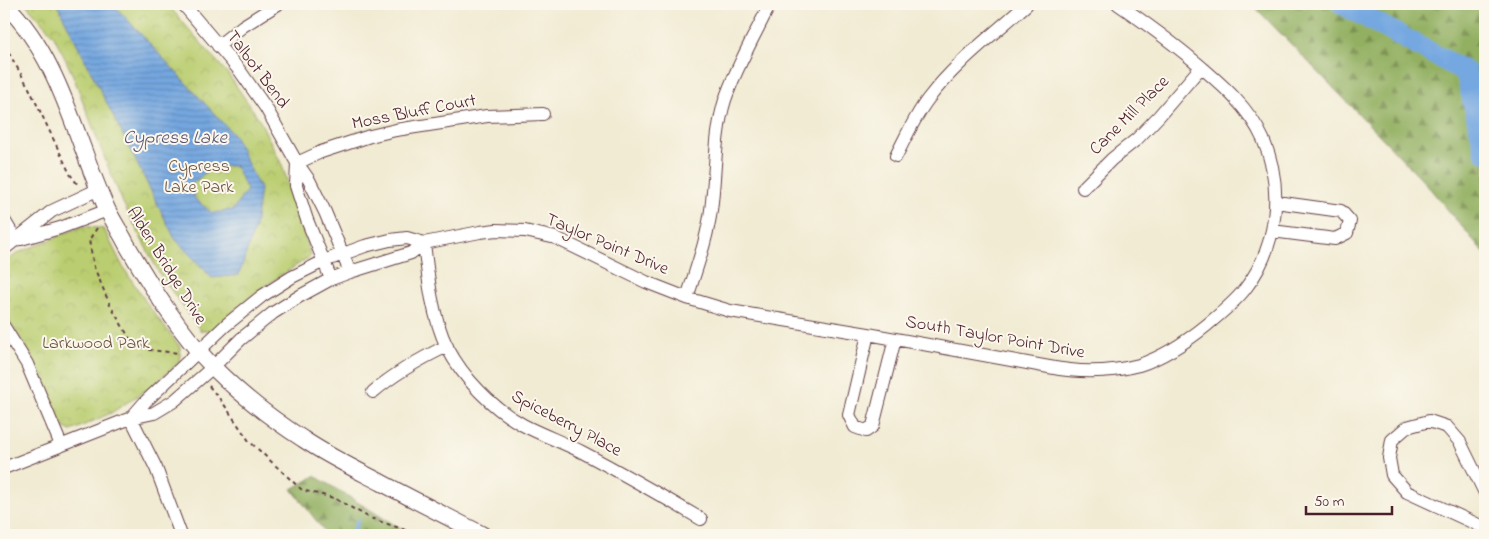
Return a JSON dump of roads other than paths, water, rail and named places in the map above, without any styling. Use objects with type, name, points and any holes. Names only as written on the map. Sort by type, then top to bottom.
[{"type":"street","name":"Alden Bridge Drive","points":[[4,4],[25,27],[41,50],[54,75],[108,210],[140,267],[159,298],[190,341],[213,367],[258,406],[302,439],[334,458],[483,535]]},
{"type":"street","name":"Talbot Bend","points":[[182,4],[240,71],[266,108],[296,163],[309,180],[350,272]]},
{"type":"street","points":[[218,46],[242,26],[278,4]]},
{"type":"street","points":[[687,298],[702,254],[711,213],[719,132],[725,101],[770,4]]},
{"type":"street","points":[[896,156],[927,100],[947,76],[1027,4]]},
{"type":"street","name":"South Taylor Point Drive","points":[[687,298],[730,311],[1070,371],[1113,370],[1139,364],[1165,354],[1186,342],[1235,301],[1258,269],[1267,249],[1272,231],[1276,202],[1269,156],[1256,125],[1236,98],[1167,38],[1118,4]]},
{"type":"street","name":"Cane Mill Place","points":[[1083,188],[1159,116],[1201,67]]},
{"type":"street","name":"Moss Bluff Court","points":[[296,163],[362,138],[396,130],[487,116],[543,114]]},
{"type":"street","name":"Talbot Bend","points":[[296,163],[296,186],[307,220],[332,279]]},
{"type":"street","points":[[4,249],[52,211],[99,189]]},
{"type":"street","points":[[1272,231],[1335,239],[1347,232],[1350,221],[1341,211],[1276,202]]},
{"type":"street","points":[[16,240],[60,228],[108,210]]},
{"type":"street","points":[[4,220],[16,240]]},
{"type":"street","name":"Taylor Point Drive","points":[[4,468],[132,418],[154,413],[174,401],[213,367],[241,338],[273,313],[300,296],[350,272],[411,253],[424,243],[496,230],[538,233],[556,238],[646,282],[687,298]]},
{"type":"street","name":"Taylor Point Drive","points":[[132,418],[145,402],[226,325],[262,296],[292,277],[324,261],[364,246],[407,238],[424,243]]},
{"type":"street","name":"Spiceberry Place","points":[[424,243],[431,294],[447,346],[460,367],[487,398],[523,425],[568,445],[606,465],[701,519]]},
{"type":"street","points":[[4,327],[27,364],[61,445]]},
{"type":"street","points":[[868,334],[849,415],[855,427],[866,431],[873,426],[895,339]]},
{"type":"street","points":[[373,392],[398,373],[447,346]]},
{"type":"street","points":[[132,418],[156,468],[181,535]]},
{"type":"street","points":[[1485,494],[1460,442],[1447,427],[1429,421],[1407,427],[1392,440],[1390,458],[1392,476],[1407,492],[1485,528]]},
{"type":"water","name":"Cypress Lake","points":[[57,4],[113,4],[234,135],[260,189],[255,227],[239,275],[212,278],[175,239]],"holes":[[[213,166],[235,166],[247,190],[233,210],[212,213],[195,199],[191,185]]]},
{"type":"waterway","points":[[1342,4],[1466,72],[1485,152]]},
{"type":"waterway","points":[[352,535],[358,520]]},
{"type":"park label","name":"Cypress Lake Park","points":[[199,177]]},
{"type":"park label","name":"Larkwood Park","points":[[96,344]]}]
